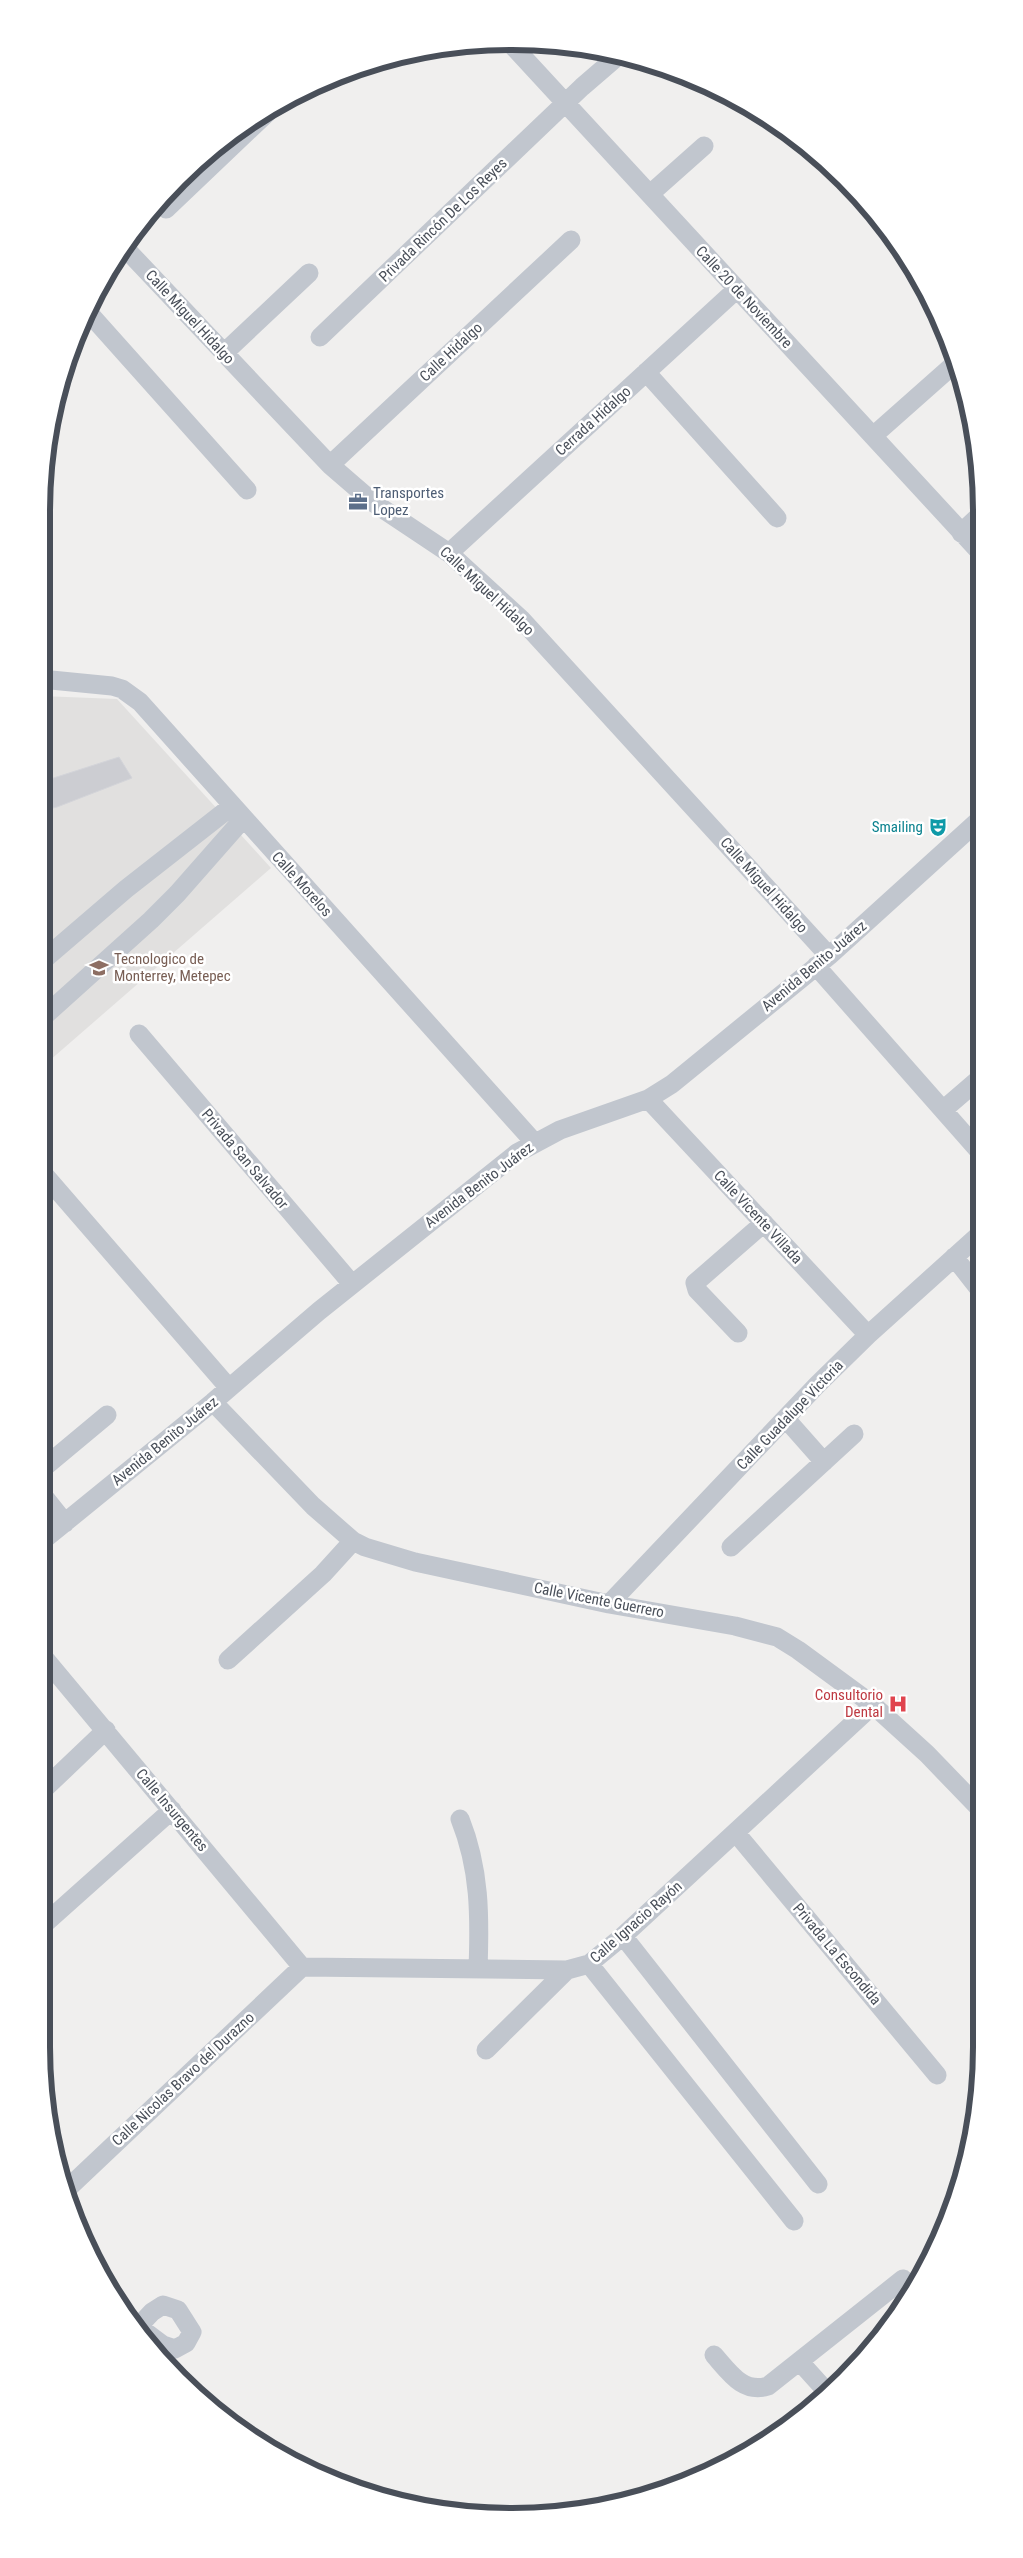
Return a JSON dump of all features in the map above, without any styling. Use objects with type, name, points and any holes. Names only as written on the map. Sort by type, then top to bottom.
[{"type":"street","name":"Calle 20 de Noviembre","points":[[517,50],[973,545]]},
{"type":"street","name":"Privada Rincón De Los Reyes","points":[[320,337],[612,61]]},
{"type":"street","points":[[166,209],[240,139]]},
{"type":"street","points":[[650,194],[704,146]]},
{"type":"street","name":"Calle Hidalgo","points":[[330,465],[572,240]]},
{"type":"street","name":"Calle Miguel Hidalgo","points":[[130,253],[330,465],[374,503],[449,552],[521,619],[823,961],[943,1110],[973,1143]]},
{"type":"street","points":[[224,353],[309,273]]},
{"type":"street","name":"Cerrada Hidalgo","points":[[449,552],[738,289]]},
{"type":"street","points":[[93,318],[247,490]]},
{"type":"street","points":[[873,436],[950,368]]},
{"type":"street","points":[[646,372],[777,518]]},
{"type":"street","points":[[961,532],[973,521]]},
{"type":"street","name":"Calle Morelos","points":[[50,680],[112,686],[132,695],[534,1142]]},
{"type":"street","points":[[50,954],[126,889],[238,812]]},
{"type":"street","points":[[50,1011],[158,914],[238,812]]},
{"type":"street","name":"Avenida Benito Juárez","points":[[50,1535],[352,1284],[499,1166],[534,1142],[560,1130],[648,1099],[672,1084],[823,961],[973,825]]},
{"type":"street","name":"Privada San Salvador","points":[[139,1034],[352,1284]]},
{"type":"street","points":[[943,1110],[973,1084]]},
{"type":"street","name":"Calle Vicente Villada","points":[[648,1099],[868,1334]]},
{"type":"street","points":[[50,1181],[229,1388]]},
{"type":"street","points":[[738,1333],[697,1290],[695,1283],[764,1223]]},
{"type":"street","name":"Calle Guadalupe Victoria","points":[[609,1604],[868,1334],[973,1240]]},
{"type":"street","points":[[954,1257],[973,1281]]},
{"type":"street","name":"Calle Vicente Guerrero","points":[[212,1402],[313,1506],[353,1541],[416,1562],[609,1604],[735,1626],[777,1637],[798,1650],[873,1705],[927,1754],[973,1802]]},
{"type":"street","points":[[50,1463],[107,1416]]},
{"type":"street","points":[[786,1419],[824,1462]]},
{"type":"street","points":[[731,1547],[854,1434]]},
{"type":"street","points":[[50,1503],[66,1522]]},
{"type":"street","points":[[228,1660],[323,1574],[353,1541]]},
{"type":"street","name":"Calle Insurgentes","points":[[50,1665],[302,1967]]},
{"type":"street","name":"Calle Ignacio Rayón","points":[[302,1967],[567,1970],[589,1964],[622,1936],[873,1705]]},
{"type":"street","points":[[50,1783],[106,1730]]},
{"type":"street","points":[[50,1919],[172,1810]]},
{"type":"street","points":[[460,1819],[471,1849],[477,1876],[478,1969]]},
{"type":"street","name":"Privada La Escondida","points":[[736,1832],[937,2075]]},
{"type":"street","points":[[622,1936],[818,2184]]},
{"type":"street","points":[[589,1964],[794,2221]]},
{"type":"street","name":"Calle Nicolas Bravo del Durazno","points":[[71,2184],[302,1967]]},
{"type":"street","points":[[486,2050],[567,1970]]},
{"type":"street","points":[[714,2355],[738,2381],[754,2389],[768,2386],[904,2279]]},
{"type":"street","points":[[800,2362],[823,2387]]},
{"type":"shaded area","name":"Tecnologico de Monterrey, Metepec","points":[[50,696],[117,699],[271,868],[50,1060]]},
{"type":"building","points":[[119,757],[132,778],[50,809],[50,779]]},
{"type":"place","name":"Transportes Lopez","points":[[358,502]]},
{"type":"place","name":"Smailing","points":[[938,827]]},
{"type":"place","name":"Tecnologico de Monterrey, Metepec","points":[[99,968]]},
{"type":"place","name":"Consultorio Dental","points":[[898,1704]]}]
